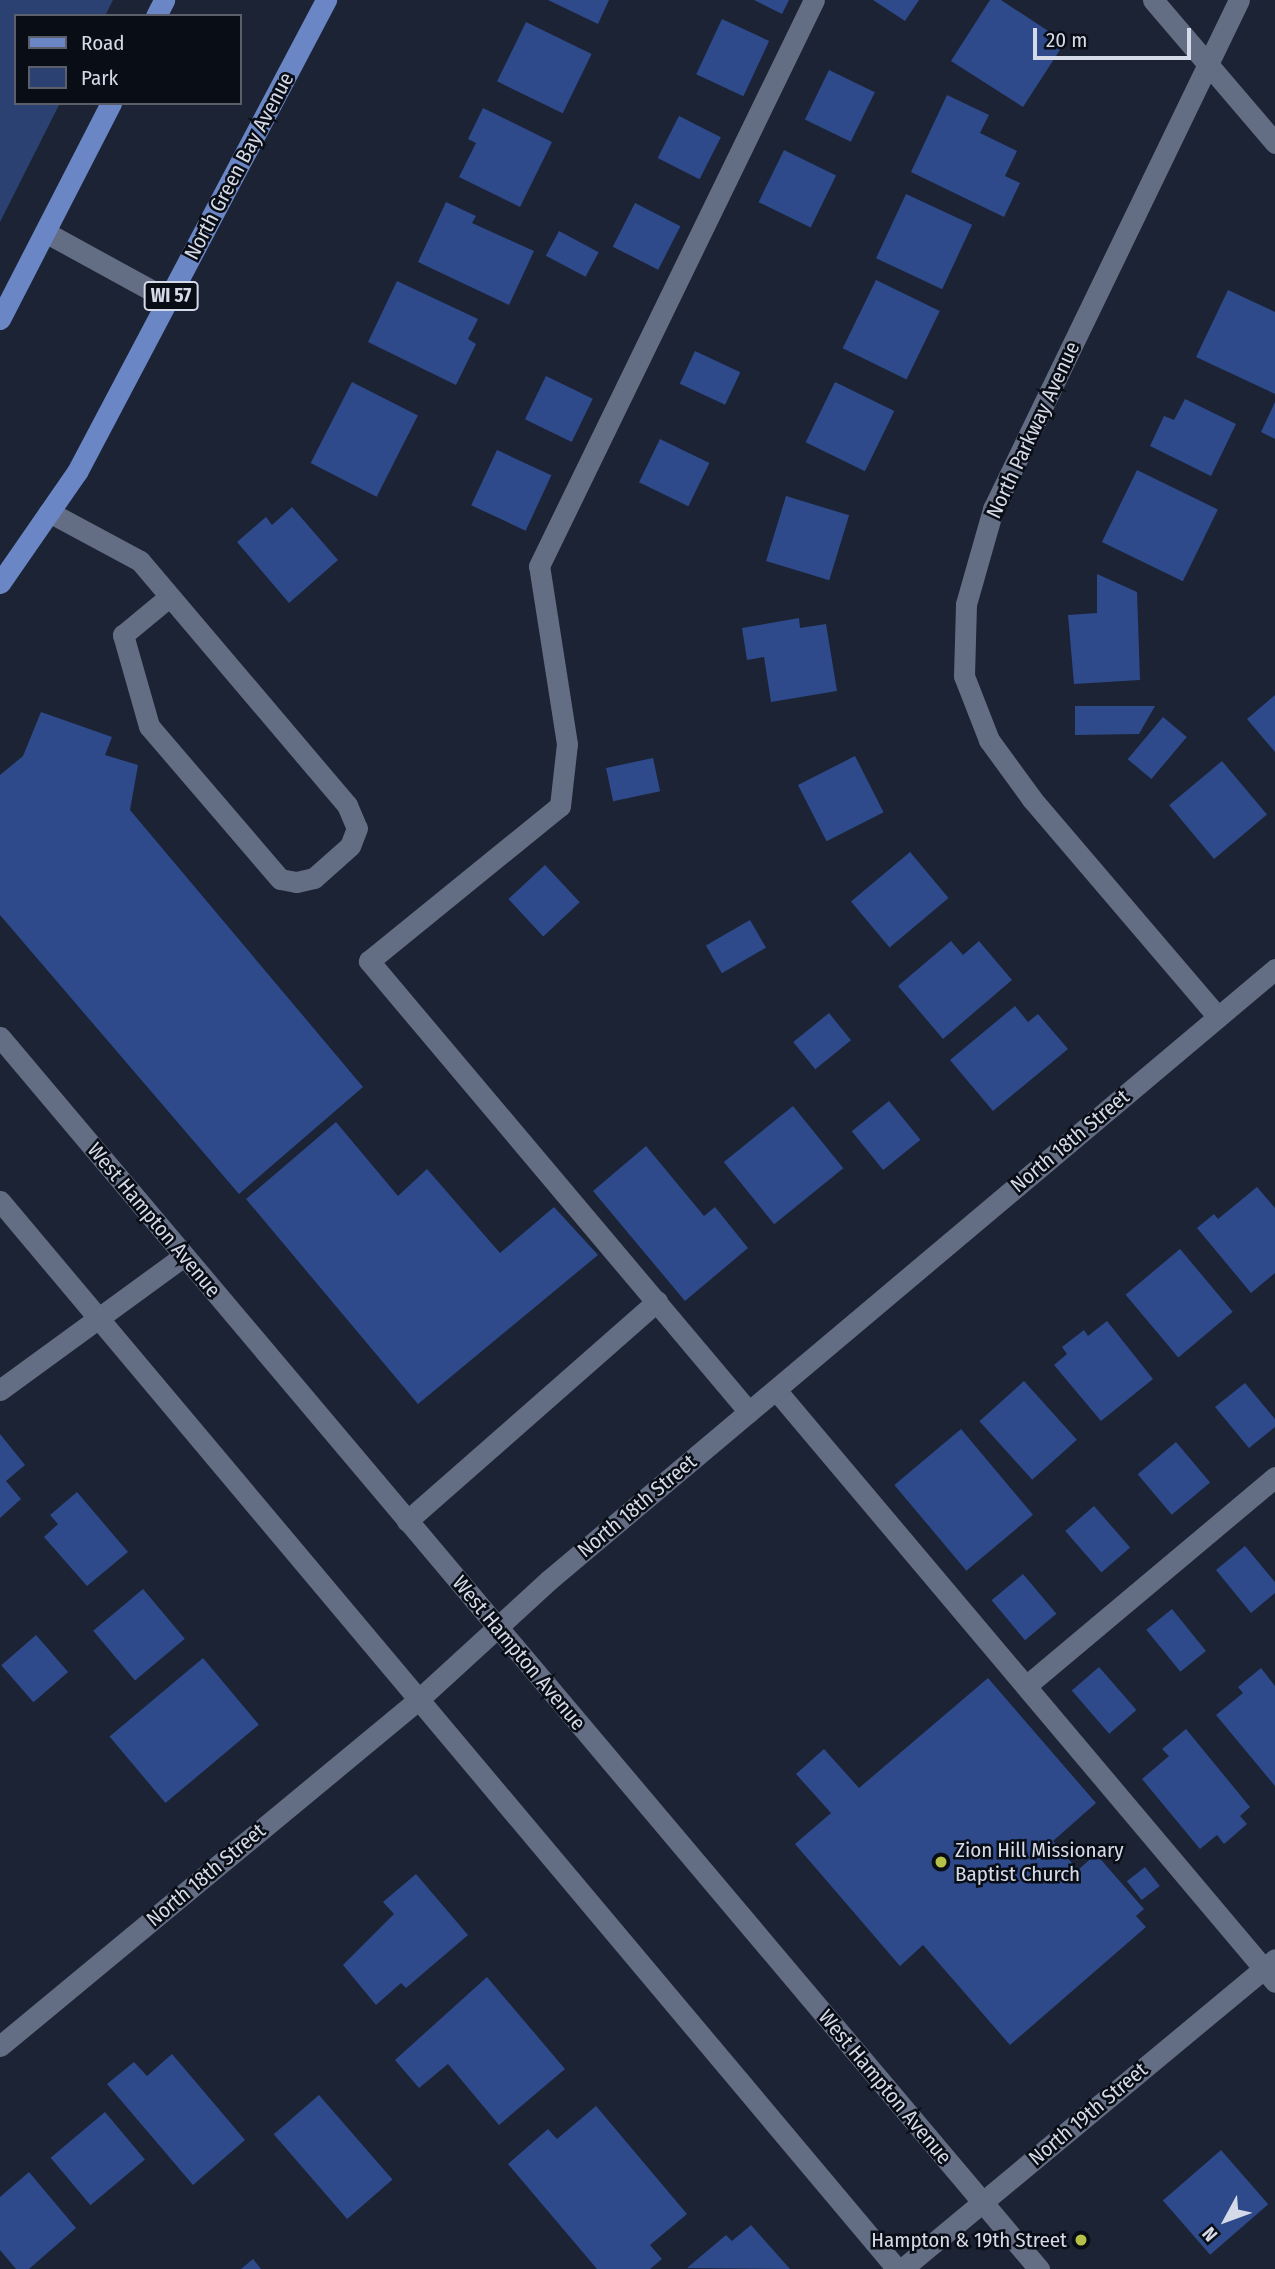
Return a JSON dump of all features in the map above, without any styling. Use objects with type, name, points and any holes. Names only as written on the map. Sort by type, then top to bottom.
[{"type":"main road","name":"North Green Bay Avenue","points":[[0,583],[77,472],[326,0]]},
{"type":"main road","points":[[0,319],[110,105]]},
{"type":"street","points":[[750,1412],[369,961],[560,806],[567,744],[539,566],[814,0]]},
{"type":"street","points":[[1153,0],[1275,143]]},
{"type":"street","name":"North Parkway Avenue","points":[[1218,1017],[1032,799],[989,740],[964,676],[966,604],[993,509],[1239,0]]},
{"type":"street","points":[[45,232],[169,300]]},
{"type":"street","points":[[49,512],[140,561],[347,805],[357,828],[350,846],[314,878],[296,883],[280,879],[149,726],[123,635],[169,597]]},
{"type":"street","name":"North 18th Street","points":[[0,2046],[418,1700],[496,1625],[1275,969]]},
{"type":"street","name":"West Hampton Avenue","points":[[0,1037],[1039,2269]]},
{"type":"street","points":[[0,1200],[899,2269]]},
{"type":"street","points":[[0,1390],[96,1316],[184,1256]]},
{"type":"street","points":[[407,1521],[657,1301]]},
{"type":"street","points":[[776,1390],[1271,1970]]},
{"type":"street","points":[[1026,1686],[1275,1477]]},
{"type":"street","name":"North 19th Street","points":[[899,2269],[1271,1970]]},
{"type":"green space","points":[[0,0],[113,0],[106,14],[14,14],[14,105],[59,105],[0,222]]},
{"type":"building","points":[[548,0],[609,0],[598,24]]},
{"type":"building","points":[[754,0],[789,0],[782,14]]},
{"type":"building","points":[[873,0],[919,0],[905,21]]},
{"type":"building","points":[[990,0],[1001,0],[1065,42],[1023,107],[951,61]]},
{"type":"building","points":[[722,19],[769,41],[743,96],[696,74]]},
{"type":"building","points":[[526,22],[592,54],[563,113],[497,81]]},
{"type":"building","points":[[829,70],[875,92],[851,142],[805,119]]},
{"type":"building","points":[[947,95],[989,115],[980,133],[1017,151],[1005,176],[1020,183],[1004,217],[911,172]]},
{"type":"building","points":[[483,108],[552,142],[520,207],[459,177],[476,143],[468,139]]},
{"type":"building","points":[[679,116],[721,137],[700,179],[658,158]]},
{"type":"building","points":[[784,150],[836,175],[811,228],[759,202]]},
{"type":"building","points":[[906,194],[972,225],[942,289],[876,258]]},
{"type":"building","points":[[446,202],[476,216],[472,223],[534,251],[509,305],[418,262]]},
{"type":"building","points":[[635,203],[680,226],[658,270],[613,247]]},
{"type":"building","points":[[559,231],[599,252],[586,277],[546,256]]},
{"type":"building","points":[[876,280],[940,311],[906,379],[843,348]]},
{"type":"building","points":[[397,281],[478,319],[468,339],[476,344],[456,385],[368,342]]},
{"type":"building","points":[[1228,290],[1275,312],[1275,394],[1196,357]]},
{"type":"building","points":[[695,351],[740,372],[725,405],[680,384]]},
{"type":"building","points":[[546,376],[593,399],[572,442],[525,419]]},
{"type":"building","points":[[352,382],[418,416],[377,497],[311,463]]},
{"type":"building","points":[[835,382],[894,411],[865,471],[806,442]]},
{"type":"building","points":[[1185,399],[1236,424],[1211,476],[1150,446],[1164,416],[1174,420]]},
{"type":"building","points":[[1275,402],[1275,439],[1261,432]]},
{"type":"building","points":[[660,439],[709,463],[688,506],[639,482]]},
{"type":"building","points":[[497,450],[551,475],[526,531],[471,505]]},
{"type":"building","points":[[1137,470],[1218,509],[1183,581],[1102,542]]},
{"type":"building","points":[[786,496],[849,515],[829,580],[766,561]]},
{"type":"building","points":[[292,507],[338,560],[289,603],[237,542],[266,517],[272,525]]},
{"type":"building","points":[[1097,574],[1137,592],[1140,680],[1074,684],[1068,615],[1097,613]]},
{"type":"building","points":[[799,618],[800,628],[826,624],[837,691],[771,702],[764,657],[747,660],[742,628]]},
{"type":"building","points":[[1275,695],[1275,752],[1247,719]]},
{"type":"building","points":[[1075,706],[1155,706],[1139,734],[1075,735]]},
{"type":"building","points":[[41,712],[112,737],[105,755],[138,765],[130,810],[363,1087],[239,1194],[0,915],[0,775],[23,756]]},
{"type":"building","points":[[1163,717],[1187,737],[1151,779],[1128,759]]},
{"type":"building","points":[[855,756],[884,812],[827,841],[798,785]]},
{"type":"building","points":[[653,758],[660,791],[613,801],[606,768]]},
{"type":"building","points":[[1222,761],[1267,815],[1214,859],[1169,805]]},
{"type":"building","points":[[910,852],[949,898],[890,947],[851,901]]},
{"type":"building","points":[[545,865],[580,902],[543,936],[508,899]]},
{"type":"building","points":[[750,920],[766,948],[722,973],[706,946]]},
{"type":"building","points":[[951,941],[963,955],[979,941],[1012,980],[943,1039],[898,986]]},
{"type":"building","points":[[1015,1006],[1028,1022],[1038,1014],[1068,1049],[993,1111],[950,1060]]},
{"type":"building","points":[[829,1013],[851,1040],[815,1069],[793,1042]]},
{"type":"building","points":[[889,1101],[920,1140],[883,1170],[852,1131]]},
{"type":"building","points":[[793,1106],[843,1168],[774,1224],[724,1162]]},
{"type":"building","points":[[336,1122],[398,1196],[427,1169],[500,1253],[554,1207],[598,1255],[418,1404],[246,1199]]},
{"type":"building","points":[[646,1146],[704,1216],[715,1207],[748,1248],[685,1301],[593,1191]]},
{"type":"building","points":[[1257,1187],[1275,1208],[1275,1273],[1251,1293],[1197,1228],[1214,1214],[1218,1219]]},
{"type":"building","points":[[1180,1249],[1233,1312],[1178,1357],[1126,1295]]},
{"type":"building","points":[[1107,1321],[1153,1379],[1101,1421],[1054,1365],[1067,1354],[1062,1347],[1084,1330],[1088,1336]]},
{"type":"building","points":[[1024,1381],[1077,1440],[1032,1480],[979,1421]]},
{"type":"building","points":[[1245,1383],[1275,1419],[1275,1427],[1249,1448],[1215,1407]]},
{"type":"building","points":[[961,1429],[1033,1515],[966,1571],[894,1485]]},
{"type":"building","points":[[0,1434],[25,1465],[6,1481],[21,1499],[0,1518]]},
{"type":"building","points":[[1176,1442],[1210,1483],[1172,1515],[1138,1474]]},
{"type":"building","points":[[77,1492],[128,1552],[87,1586],[44,1537],[58,1524],[50,1515]]},
{"type":"building","points":[[1094,1506],[1130,1548],[1101,1572],[1065,1531]]},
{"type":"building","points":[[1245,1546],[1275,1582],[1275,1593],[1251,1613],[1216,1570]]},
{"type":"building","points":[[1023,1574],[1056,1614],[1025,1640],[992,1600]]},
{"type":"building","points":[[143,1589],[185,1639],[135,1681],[93,1631]]},
{"type":"building","points":[[1172,1609],[1206,1651],[1180,1672],[1146,1630]]},
{"type":"building","points":[[36,1635],[68,1672],[33,1702],[1,1665]]},
{"type":"building","points":[[203,1658],[259,1725],[165,1803],[110,1736]]},
{"type":"building","points":[[1099,1667],[1136,1710],[1109,1734],[1072,1691]]},
{"type":"building","points":[[1261,1668],[1275,1686],[1275,1786],[1216,1715],[1243,1693],[1238,1687]]},
{"type":"building","name":"Zion Hill Missionary Baptist Church","points":[[988,1678],[1096,1803],[1053,1841],[1078,1870],[1096,1854],[1144,1909],[1136,1916],[1146,1927],[1010,2045],[923,1945],[900,1966],[795,1844],[831,1813],[796,1774],[824,1749],[859,1788]]},
{"type":"building","points":[[1186,1729],[1250,1807],[1240,1816],[1247,1824],[1224,1844],[1217,1835],[1200,1849],[1142,1779],[1169,1756],[1162,1749]]},
{"type":"building","points":[[1145,1867],[1160,1886],[1142,1900],[1127,1881]]},
{"type":"building","points":[[416,1874],[468,1935],[406,1988],[401,1983],[376,2005],[343,1965],[394,1914],[383,1902]]},
{"type":"building","points":[[487,1977],[565,2069],[499,2125],[448,2064],[419,2088],[395,2060]]},
{"type":"building","points":[[172,2054],[245,2140],[193,2185],[107,2084],[134,2062],[147,2076]]},
{"type":"building","points":[[319,2095],[392,2180],[347,2219],[274,2134]]},
{"type":"building","points":[[596,2106],[687,2214],[650,2245],[662,2259],[650,2269],[597,2269],[508,2164],[548,2129],[557,2139]]},
{"type":"building","points":[[105,2112],[145,2159],[90,2205],[51,2158]]},
{"type":"building","points":[[1221,2150],[1268,2204],[1210,2255],[1163,2201]]},
{"type":"building","points":[[29,2172],[76,2228],[29,2269],[16,2269],[0,2250],[0,2197]]},
{"type":"building","points":[[751,2225],[790,2269],[687,2268],[726,2235],[732,2241]]},
{"type":"building","points":[[253,2259],[261,2269],[241,2269]]},
{"type":"place","name":"Zion Hill Missionary Baptist Church","points":[[941,1862]]},
{"type":"place","name":"Hampton & 19th Street","points":[[1081,2240]]}]
